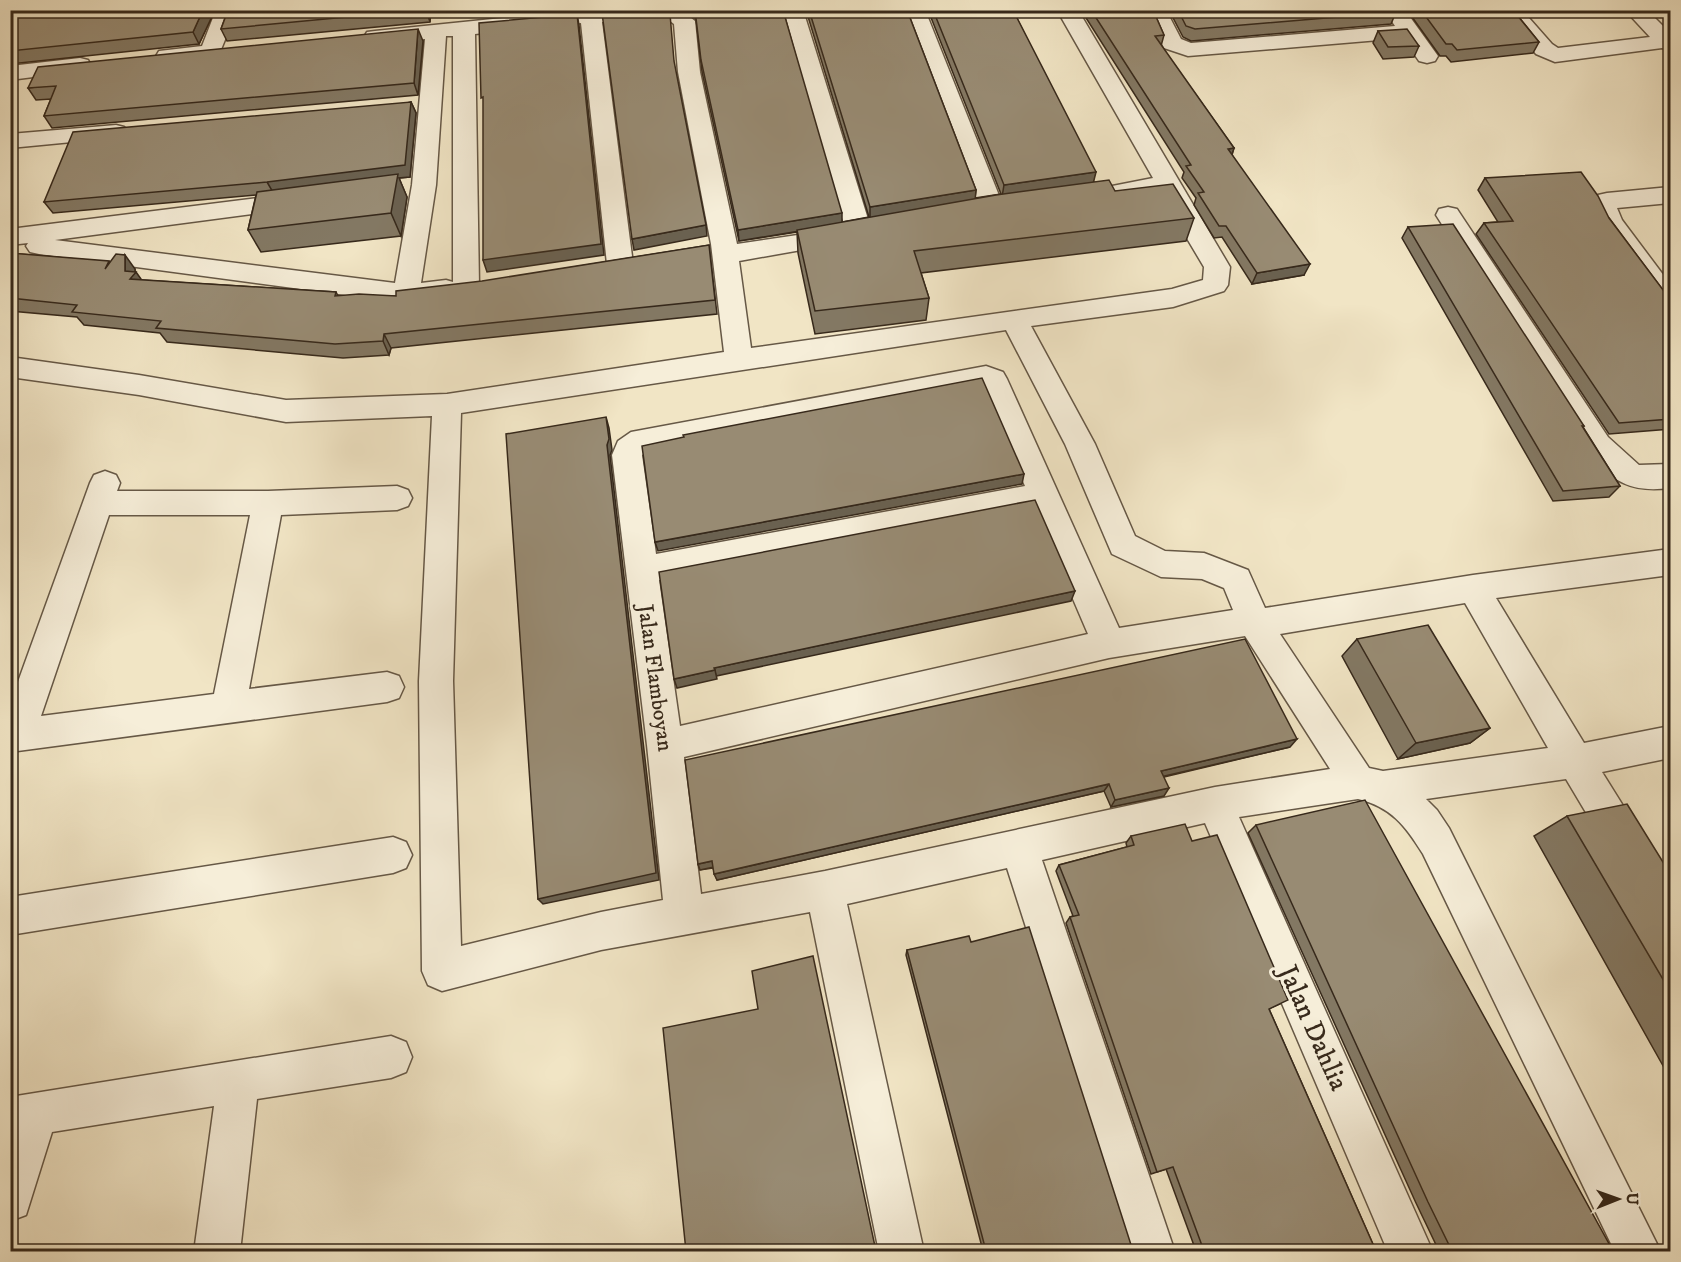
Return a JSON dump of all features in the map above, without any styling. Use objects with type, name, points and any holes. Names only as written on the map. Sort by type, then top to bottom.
[{"type":"street","points":[[210,52],[227,10]]},
{"type":"street","points":[[716,249],[870,230],[792,10]]},
{"type":"street","points":[[914,10],[992,208]]},
{"type":"street","points":[[10,367],[139,385],[286,411],[447,405],[1014,319],[1173,298],[1215,285],[1217,267],[1166,184],[1165,177],[1067,10]]},
{"type":"street","points":[[1155,10],[1172,43],[1188,50],[1410,31]]},
{"type":"street","points":[[1394,10],[1427,56]]},
{"type":"street","points":[[1510,10],[1544,49],[1555,55],[1669,42]]},
{"type":"street","points":[[1635,10],[1669,42]]},
{"type":"street","points":[[353,39],[591,16],[674,15],[683,20],[716,249],[739,360]]},
{"type":"street","points":[[591,16],[621,263]]},
{"type":"street","points":[[10,242],[406,294],[477,284],[464,29]]},
{"type":"street","points":[[406,294],[412,187],[420,104],[436,32]]},
{"type":"street","points":[[152,58],[234,50]]},
{"type":"street","points":[[10,73],[105,63]]},
{"type":"street","points":[[10,141],[139,130]]},
{"type":"street","points":[[1083,197],[1166,184]]},
{"type":"street","points":[[1671,195],[1607,201],[1604,207],[1611,222],[1671,302]]},
{"type":"street","points":[[10,237],[318,199]]},
{"type":"street","points":[[1448,215],[1598,445],[1630,475],[1643,479],[1671,476]]},
{"type":"street","points":[[1014,319],[1080,444],[1123,545],[1161,564],[1204,566],[1237,579],[1255,624],[1371,785],[1407,804],[1424,822],[1436,841],[1639,1251]]},
{"type":"street","name":"Jalan Flamboyan","points":[[684,915],[628,449],[641,440],[971,376],[986,376],[993,379],[1044,494]]},
{"type":"street","points":[[447,405],[436,681],[442,971],[601,931],[825,890],[1215,804],[1575,761],[1671,742]]},
{"type":"street","points":[[387,687],[14,735],[102,493],[268,503],[397,498]]},
{"type":"street","points":[[641,570],[1044,494],[1109,644]]},
{"type":"street","points":[[229,707],[268,503]]},
{"type":"street","points":[[665,745],[1109,644],[1247,621],[1255,624],[1473,588],[1671,562]]},
{"type":"street","points":[[1473,588],[1575,761],[1671,916]]},
{"type":"street","name":"Jalan Dahlia","points":[[1215,804],[1411,1251]]},
{"type":"street","points":[[1019,848],[1153,1251]]},
{"type":"street","points":[[10,916],[393,855]]},
{"type":"street","points":[[825,890],[902,1251]]},
{"type":"street","points":[[10,1199],[24,1115],[391,1058]]},
{"type":"street","points":[[217,1251],[238,1082]]},
{"type":"building","points":[[10,10],[203,10],[193,32],[10,51]]},
{"type":"building","points":[[228,10],[421,10],[221,29]]},
{"type":"building","points":[[695,10],[783,10],[842,213],[738,230],[701,60]]},
{"type":"building","points":[[809,10],[907,10],[976,190],[870,207]]},
{"type":"building","points":[[933,10],[1013,10],[1096,172],[1004,185]]},
{"type":"building","points":[[1091,10],[1153,10],[1164,35],[1155,36],[1234,148],[1228,149],[1310,264],[1257,273],[1226,226],[1219,226],[1198,193],[1204,192],[1186,166],[1191,165]]},
{"type":"building","points":[[1178,10],[1395,10],[1396,12],[1195,29],[1186,26]]},
{"type":"building","points":[[1421,10],[1513,10],[1539,42],[1457,50],[1452,44],[1446,44]]},
{"type":"building","points":[[668,12],[674,61],[706,225],[632,239],[602,13]]},
{"type":"building","points":[[577,14],[601,244],[483,260],[483,97],[481,98],[479,23]]},
{"type":"building","points":[[418,29],[414,83],[44,116],[56,86],[28,88],[38,67]]},
{"type":"building","points":[[1407,29],[1419,46],[1388,47],[1378,31]]},
{"type":"building","points":[[411,102],[405,165],[267,182],[44,202],[73,132]]},
{"type":"building","points":[[1581,172],[1598,196],[1609,218],[1671,299],[1671,419],[1619,423],[1484,223],[1513,221],[1485,178]]},
{"type":"building","points":[[398,174],[391,213],[248,230],[257,192]]},
{"type":"building","points":[[1109,180],[1115,191],[1173,184],[1194,218],[914,251],[929,298],[815,311],[797,230],[996,195]]},
{"type":"building","points":[[1453,224],[1584,426],[1582,426],[1620,486],[1563,491],[1408,227]]},
{"type":"building","points":[[709,245],[715,300],[384,334],[383,341],[335,344],[156,328],[161,321],[72,312],[77,305],[10,298],[10,253],[109,261],[105,269],[116,254],[125,255],[125,271],[136,272],[130,279],[336,292],[335,296],[359,294],[396,296],[396,291],[482,281]]},
{"type":"building","points":[[982,378],[1024,474],[655,542],[642,446],[684,437],[683,435]]},
{"type":"building","points":[[606,417],[609,439],[607,445],[656,873],[538,899],[506,434]]},
{"type":"building","points":[[1035,500],[1075,591],[714,668],[715,670],[674,679],[659,572]]},
{"type":"building","points":[[1428,625],[1490,728],[1416,743],[1357,639]]},
{"type":"building","points":[[1245,639],[1297,739],[1161,771],[1169,788],[1115,800],[1109,784],[714,874],[712,861],[698,864],[685,760]]},
{"type":"building","points":[[1365,800],[1613,1251],[1452,1251],[1256,825]]},
{"type":"building","points":[[1627,804],[1671,875],[1671,993],[1567,816]]},
{"type":"building","points":[[1185,824],[1192,841],[1217,835],[1288,1000],[1269,1009],[1376,1251],[1204,1251],[1173,1167],[1157,1172],[1070,917],[1079,915],[1059,865],[1134,845],[1131,836]]},
{"type":"building","points":[[1029,927],[1133,1251],[986,1251],[907,950],[969,936],[971,942]]},
{"type":"building","points":[[813,956],[876,1251],[686,1251],[663,1028],[758,1009],[752,971]]}]
